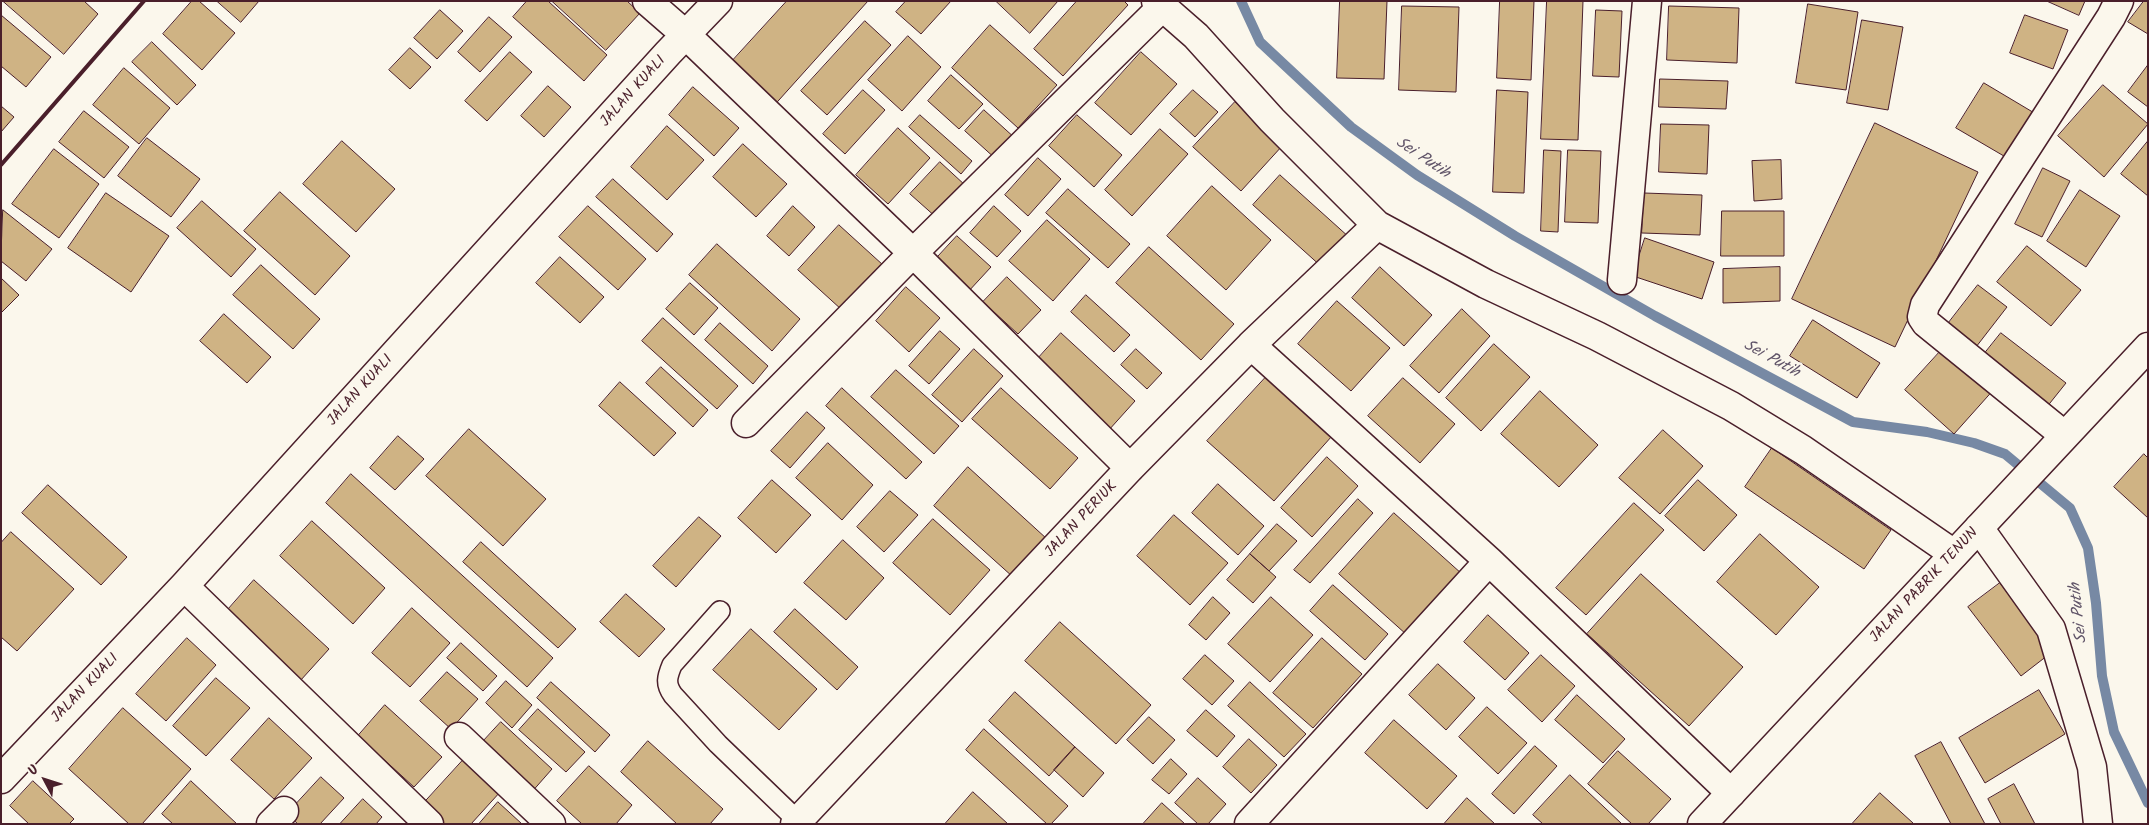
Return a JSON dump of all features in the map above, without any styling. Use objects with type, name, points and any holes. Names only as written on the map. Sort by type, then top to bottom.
[{"type":"street","points":[[647,1],[686,34],[1130,468]]},
{"type":"street","name":"JALAN KUALI","points":[[1,778],[184,586],[718,1]]},
{"type":"street","points":[[1622,280],[1647,1]]},
{"type":"street","points":[[2064,436],[1922,318],[1925,305],[2111,17],[2119,1]]},
{"type":"street","points":[[746,423],[1160,4],[1196,36],[1272,120],[1378,225],[1486,284],[1597,336],[1731,406],[1802,450],[1954,554]]},
{"type":"street","name":"JALAN PERIUK","points":[[797,822],[1130,468],[1251,345],[1378,225]]},
{"type":"street","points":[[1251,345],[1489,561],[1731,793]]},
{"type":"street","name":"JALAN PABRIK TENUN","points":[[1702,824],[2148,347]]},
{"type":"street","points":[[1987,519],[2051,629],[2092,767],[2098,824]]},
{"type":"street","points":[[1248,824],[1489,561]]},
{"type":"street","points":[[184,586],[430,824]]},
{"type":"street","points":[[459,737],[551,824]]},
{"type":"lane","points":[[720,611],[672,665],[668,675],[667,686],[672,695],[718,744],[797,822]]},
{"type":"building","points":[[3,1],[84,1],[98,14],[64,54]]},
{"type":"building","points":[[192,1],[199,1],[235,33],[202,70],[163,34]]},
{"type":"building","points":[[217,1],[259,1],[241,22]]},
{"type":"building","points":[[527,1],[548,1],[607,55],[584,81],[513,17]]},
{"type":"building","points":[[552,1],[627,1],[640,13],[606,50]]},
{"type":"building","points":[[787,1],[868,1],[770,110],[725,69]]},
{"type":"building","points":[[906,1],[951,1],[921,34],[896,12]]},
{"type":"building","points":[[996,1],[1058,1],[1030,33]]},
{"type":"building","points":[[1077,1],[1124,1],[1128,5],[1063,76],[1034,49]]},
{"type":"building","points":[[1340,1],[1387,1],[1384,79],[1337,78]]},
{"type":"building","points":[[1500,1],[1534,1],[1531,80],[1497,78]]},
{"type":"building","points":[[1547,1],[1583,1],[1578,140],[1541,139]]},
{"type":"building","points":[[2047,1],[2085,1],[2079,15]]},
{"type":"building","points":[[2144,1],[2148,1],[2148,34],[2128,22]]},
{"type":"building","points":[[1808,4],[1858,12],[1846,90],[1796,83]]},
{"type":"building","points":[[1402,6],[1459,7],[1456,92],[1399,90]]},
{"type":"building","points":[[1669,6],[1739,8],[1737,63],[1667,60]]},
{"type":"building","points":[[440,10],[463,31],[437,59],[414,38]]},
{"type":"building","points":[[1596,10],[1622,11],[1619,77],[1593,76]]},
{"type":"building","points":[[1,15],[51,57],[26,87],[1,66]]},
{"type":"building","points":[[2025,15],[2068,30],[2053,69],[2010,53]]},
{"type":"building","points":[[489,17],[512,37],[480,72],[458,52]]},
{"type":"building","points":[[1862,20],[1903,27],[1888,110],[1847,103]]},
{"type":"building","points":[[865,21],[891,45],[827,115],[801,91]]},
{"type":"building","points":[[990,25],[1057,85],[1018,128],[952,68]]},
{"type":"building","points":[[908,36],[941,67],[902,111],[868,80]]},
{"type":"building","points":[[152,42],[196,85],[177,105],[132,62]]},
{"type":"building","points":[[410,48],[431,67],[410,89],[389,70]]},
{"type":"building","points":[[510,52],[532,72],[487,121],[465,101]]},
{"type":"building","points":[[1141,52],[1177,84],[1131,135],[1095,103]]},
{"type":"building","points":[[2148,65],[2148,107],[2128,92]]},
{"type":"building","points":[[124,68],[170,108],[139,144],[93,105]]},
{"type":"building","points":[[951,75],[983,104],[959,129],[928,101]]},
{"type":"building","points":[[1660,79],[1728,81],[1726,109],[1659,107]]},
{"type":"building","points":[[1984,83],[2036,114],[2009,159],[1956,128]]},
{"type":"building","points":[[2103,85],[2148,124],[2104,177],[2058,136]]},
{"type":"building","points":[[548,86],[571,107],[544,137],[521,116]]},
{"type":"building","points":[[693,87],[739,128],[714,156],[669,115]]},
{"type":"building","points":[[863,90],[885,110],[845,154],[823,134]]},
{"type":"building","points":[[1193,90],[1218,112],[1195,137],[1170,114]]},
{"type":"building","points":[[1497,90],[1528,92],[1524,193],[1493,192]]},
{"type":"building","points":[[1235,102],[1283,145],[1241,191],[1193,147]]},
{"type":"building","points":[[1,106],[14,117],[1,132]]},
{"type":"building","points":[[984,110],[1016,139],[997,160],[965,131]]},
{"type":"building","points":[[84,111],[129,147],[104,178],[59,142]]},
{"type":"building","points":[[920,115],[972,161],[961,174],[909,127]]},
{"type":"building","points":[[1077,115],[1122,155],[1094,187],[1049,146]]},
{"type":"building","points":[[1875,123],[1978,172],[1895,347],[1792,299]]},
{"type":"building","points":[[1661,124],[1709,125],[1707,174],[1659,172]]},
{"type":"building","points":[[667,126],[704,160],[667,200],[631,167]]},
{"type":"building","points":[[898,128],[930,158],[888,204],[856,175]]},
{"type":"building","points":[[1160,129],[1188,154],[1132,216],[1105,190]]},
{"type":"building","points":[[147,138],[200,179],[171,217],[118,176]]},
{"type":"building","points":[[342,141],[395,189],[356,232],[303,184]]},
{"type":"building","points":[[2148,141],[2148,196],[2121,174]]},
{"type":"building","points":[[743,144],[787,184],[756,217],[713,177]]},
{"type":"building","points":[[54,149],[99,184],[59,238],[12,204]]},
{"type":"building","points":[[1544,150],[1561,151],[1558,232],[1541,231]]},
{"type":"building","points":[[1568,150],[1601,151],[1598,223],[1565,222]]},
{"type":"building","points":[[1038,158],[1061,179],[1028,216],[1005,195]]},
{"type":"building","points":[[1781,160],[1782,199],[1754,201],[1752,161]]},
{"type":"building","points":[[940,162],[966,186],[937,218],[910,194]]},
{"type":"building","points":[[2043,168],[2070,181],[2042,237],[2015,224]]},
{"type":"building","points":[[1280,175],[1350,238],[1323,268],[1253,205]]},
{"type":"building","points":[[613,179],[673,234],[657,252],[596,197]]},
{"type":"building","points":[[1212,186],[1271,240],[1226,290],[1167,236]]},
{"type":"building","points":[[1068,189],[1130,244],[1108,268],[1046,213]]},
{"type":"building","points":[[2080,190],[2120,216],[2086,267],[2047,241]]},
{"type":"building","points":[[280,192],[350,256],[315,295],[244,231]]},
{"type":"building","points":[[106,193],[169,236],[131,292],[68,248]]},
{"type":"building","points":[[1644,193],[1702,195],[1700,235],[1642,233]]},
{"type":"building","points":[[202,201],[256,249],[231,277],[177,228]]},
{"type":"building","points":[[588,206],[646,259],[618,290],[559,237]]},
{"type":"building","points":[[793,206],[815,227],[789,256],[767,236]]},
{"type":"building","points":[[994,206],[1021,231],[997,257],[970,233]]},
{"type":"building","points":[[3,210],[52,249],[26,281],[1,261]]},
{"type":"building","points":[[1722,211],[1784,211],[1784,256],[1721,256]]},
{"type":"building","points":[[1047,220],[1090,259],[1053,301],[1009,261]]},
{"type":"building","points":[[839,225],[883,265],[842,310],[798,270]]},
{"type":"building","points":[[957,236],[991,267],[967,293],[933,262]]},
{"type":"building","points":[[1645,238],[1714,262],[1702,299],[1633,276]]},
{"type":"building","points":[[717,244],[800,319],[772,351],[689,275]]},
{"type":"building","points":[[2027,246],[2081,290],[2051,326],[1997,282]]},
{"type":"building","points":[[1149,247],[1234,324],[1201,360],[1116,283]]},
{"type":"building","points":[[560,257],[604,297],[580,323],[536,283]]},
{"type":"building","points":[[261,265],[320,319],[293,349],[233,295]]},
{"type":"building","points":[[1380,267],[1432,315],[1404,346],[1352,298]]},
{"type":"building","points":[[1780,267],[1780,301],[1723,303],[1723,269]]},
{"type":"building","points":[[1007,277],[1041,310],[1018,334],[983,302]]},
{"type":"building","points":[[1,278],[19,295],[1,313]]},
{"type":"building","points":[[690,283],[718,308],[694,335],[666,309]]},
{"type":"building","points":[[1978,285],[2007,307],[1976,347],[1947,325]]},
{"type":"building","points":[[906,287],[940,318],[909,352],[876,321]]},
{"type":"building","points":[[1086,295],[1130,335],[1114,352],[1071,312]]},
{"type":"building","points":[[1337,301],[1390,348],[1351,391],[1298,344]]},
{"type":"building","points":[[1462,309],[1490,336],[1439,393],[1410,366]]},
{"type":"building","points":[[224,314],[271,357],[247,383],[200,341]]},
{"type":"building","points":[[663,318],[738,386],[717,409],[642,341]]},
{"type":"building","points":[[1813,320],[1880,363],[1857,398],[1790,356]]},
{"type":"building","points":[[720,323],[768,366],[753,384],[705,340]]},
{"type":"building","points":[[940,331],[960,349],[929,384],[909,366]]},
{"type":"building","points":[[1061,333],[1135,401],[1108,431],[1033,364]]},
{"type":"building","points":[[2001,333],[2066,383],[2046,408],[1981,358]]},
{"type":"building","points":[[1494,344],[1530,377],[1481,431],[1446,398]]},
{"type":"building","points":[[1947,344],[1996,387],[1954,434],[1905,390]]},
{"type":"building","points":[[974,349],[1003,376],[962,422],[932,395]]},
{"type":"building","points":[[1136,349],[1162,373],[1147,389],[1121,365]]},
{"type":"building","points":[[661,367],[708,410],[693,427],[646,383]]},
{"type":"building","points":[[896,370],[959,426],[934,454],[871,397]]},
{"type":"building","points":[[1267,376],[1332,436],[1274,501],[1207,441]]},
{"type":"building","points":[[1403,378],[1455,424],[1420,463],[1368,416]]},
{"type":"building","points":[[620,382],[676,433],[654,456],[599,406]]},
{"type":"building","points":[[842,388],[922,462],[906,479],[826,406]]},
{"type":"building","points":[[1001,388],[1078,458],[1050,489],[972,419]]},
{"type":"building","points":[[1540,391],[1598,445],[1559,487],[1501,434]]},
{"type":"building","points":[[807,412],[825,428],[790,468],[771,451]]},
{"type":"building","points":[[469,429],[546,499],[503,546],[426,476]]},
{"type":"building","points":[[1663,430],[1703,466],[1660,514],[1619,478]]},
{"type":"building","points":[[398,436],[424,459],[395,490],[370,468]]},
{"type":"building","points":[[828,443],[873,485],[842,520],[796,478]]},
{"type":"building","points":[[1772,448],[1891,530],[1864,569],[1745,487]]},
{"type":"building","points":[[2144,454],[2148,458],[2148,518],[2114,487]]},
{"type":"building","points":[[1327,457],[1358,486],[1312,537],[1281,508]]},
{"type":"building","points":[[968,467],[1047,539],[1013,577],[934,506]]},
{"type":"building","points":[[351,474],[553,658],[527,687],[326,503]]},
{"type":"building","points":[[772,480],[811,515],[776,553],[738,518]]},
{"type":"building","points":[[1698,480],[1737,515],[1704,551],[1665,516]]},
{"type":"building","points":[[1218,484],[1264,526],[1238,555],[1192,513]]},
{"type":"building","points":[[48,485],[127,557],[101,585],[22,513]]},
{"type":"building","points":[[890,491],[918,515],[884,552],[857,527]]},
{"type":"building","points":[[1358,499],[1373,513],[1310,583],[1294,570]]},
{"type":"building","points":[[1634,503],[1664,530],[1586,615],[1556,588]]},
{"type":"building","points":[[1394,513],[1462,574],[1407,635],[1339,574]]},
{"type":"building","points":[[1174,515],[1228,563],[1190,605],[1137,556]]},
{"type":"building","points":[[699,517],[721,536],[676,587],[653,566]]},
{"type":"building","points":[[933,519],[990,570],[950,615],[893,563]]},
{"type":"building","points":[[312,521],[385,588],[353,624],[280,556]]},
{"type":"building","points":[[1277,524],[1297,541],[1269,571],[1250,554]]},
{"type":"building","points":[[11,532],[74,589],[17,651],[1,637],[1,543]]},
{"type":"building","points":[[1760,534],[1819,587],[1776,635],[1717,582]]},
{"type":"building","points":[[843,540],[884,578],[846,620],[804,583]]},
{"type":"building","points":[[481,542],[576,629],[558,648],[463,562]]},
{"type":"building","points":[[1250,554],[1276,577],[1253,603],[1227,580]]},
{"type":"building","points":[[1641,574],[1743,667],[1689,726],[1587,634]]},
{"type":"building","points":[[254,580],[329,649],[300,681],[225,613]]},
{"type":"building","points":[[2000,583],[2052,652],[2021,676],[1968,607]]},
{"type":"building","points":[[1333,585],[1388,634],[1365,660],[1310,611]]},
{"type":"building","points":[[626,594],[665,629],[639,657],[600,622]]},
{"type":"building","points":[[1213,597],[1230,613],[1206,640],[1189,625]]},
{"type":"building","points":[[1271,597],[1313,635],[1270,682],[1228,644]]},
{"type":"building","points":[[412,608],[450,643],[410,687],[372,653]]},
{"type":"building","points":[[795,609],[858,667],[837,690],[774,632]]},
{"type":"building","points":[[1488,615],[1529,653],[1505,680],[1464,642]]},
{"type":"building","points":[[1060,622],[1151,705],[1116,744],[1025,661]]},
{"type":"building","points":[[751,629],[817,689],[779,730],[713,670]]},
{"type":"building","points":[[187,638],[216,665],[166,721],[136,694]]},
{"type":"building","points":[[1322,638],[1362,674],[1313,728],[1273,693]]},
{"type":"building","points":[[461,643],[497,676],[483,691],[447,658]]},
{"type":"building","points":[[1205,655],[1234,681],[1212,705],[1183,679]]},
{"type":"building","points":[[1541,655],[1575,686],[1542,722],[1508,690]]},
{"type":"building","points":[[1438,664],[1475,698],[1446,730],[1409,695]]},
{"type":"building","points":[[447,672],[478,699],[451,729],[420,701]]},
{"type":"building","points":[[216,678],[250,708],[206,756],[173,726]]},
{"type":"building","points":[[506,681],[532,705],[512,728],[486,703]]},
{"type":"building","points":[[551,682],[610,735],[595,752],[537,698]]},
{"type":"building","points":[[1250,682],[1306,734],[1284,757],[1228,706]]},
{"type":"building","points":[[2039,690],[2065,734],[1985,783],[1959,738]]},
{"type":"building","points":[[1015,692],[1075,747],[1049,776],[989,721]]},
{"type":"building","points":[[1577,695],[1625,739],[1603,763],[1555,720]]},
{"type":"building","points":[[385,705],[442,757],[414,787],[358,736]]},
{"type":"building","points":[[1487,707],[1527,743],[1498,774],[1459,737]]},
{"type":"building","points":[[123,708],[191,769],[142,824],[129,824],[69,769]]},
{"type":"building","points":[[538,709],[585,752],[566,772],[519,730]]},
{"type":"building","points":[[1206,710],[1235,736],[1217,757],[1187,731]]},
{"type":"building","points":[[1149,717],[1175,740],[1153,764],[1127,740]]},
{"type":"building","points":[[269,718],[312,758],[274,799],[231,760]]},
{"type":"building","points":[[1394,720],[1457,776],[1427,809],[1365,753]]},
{"type":"building","points":[[501,722],[552,769],[530,794],[478,747]]},
{"type":"building","points":[[984,729],[1068,806],[1051,824],[1047,824],[966,750]]},
{"type":"building","points":[[1249,739],[1277,765],[1251,793],[1223,767]]},
{"type":"building","points":[[648,741],[723,809],[710,824],[677,824],[621,772]]},
{"type":"building","points":[[1941,742],[1985,824],[1951,824],[1915,756]]},
{"type":"building","points":[[1535,746],[1557,766],[1514,814],[1492,794]]},
{"type":"building","points":[[1075,747],[1104,773],[1083,797],[1054,770]]},
{"type":"building","points":[[1618,751],[1671,799],[1648,824],[1632,824],[1588,784]]},
{"type":"building","points":[[465,758],[501,791],[471,824],[445,824],[423,804]]},
{"type":"building","points":[[1171,759],[1187,774],[1169,794],[1152,780]]},
{"type":"building","points":[[589,766],[632,805],[616,824],[582,824],[557,801]]},
{"type":"building","points":[[1570,775],[1622,824],[1543,824],[1533,815]]},
{"type":"building","points":[[321,777],[344,798],[320,824],[298,824],[287,814]]},
{"type":"building","points":[[1198,778],[1226,804],[1208,824],[1198,824],[1175,803]]},
{"type":"building","points":[[33,781],[74,819],[69,824],[29,824],[10,806]]},
{"type":"building","points":[[191,781],[237,824],[173,824],[162,814]]},
{"type":"building","points":[[2014,784],[2035,824],[2001,824],[1988,799]]},
{"type":"building","points":[[973,792],[1008,824],[945,824]]},
{"type":"building","points":[[1880,793],[1913,823],[1852,824]]},
{"type":"building","points":[[1467,798],[1495,824],[1444,824]]},
{"type":"building","points":[[363,799],[382,817],[376,824],[340,824]]},
{"type":"building","points":[[498,802],[522,824],[479,824]]},
{"type":"building","points":[[1162,803],[1185,824],[1143,824]]},
{"type":"waterway","name":"Sei Putih","points":[[1241,1],[1260,42],[1351,127],[1417,175],[1515,236],[1655,316],[1853,422],[1927,432],[1974,443],[2005,454],[2070,508],[2088,548],[2096,603],[2102,676],[2114,732],[2148,803]]},
{"type":"railway","points":[[1,165],[144,1]]}]
